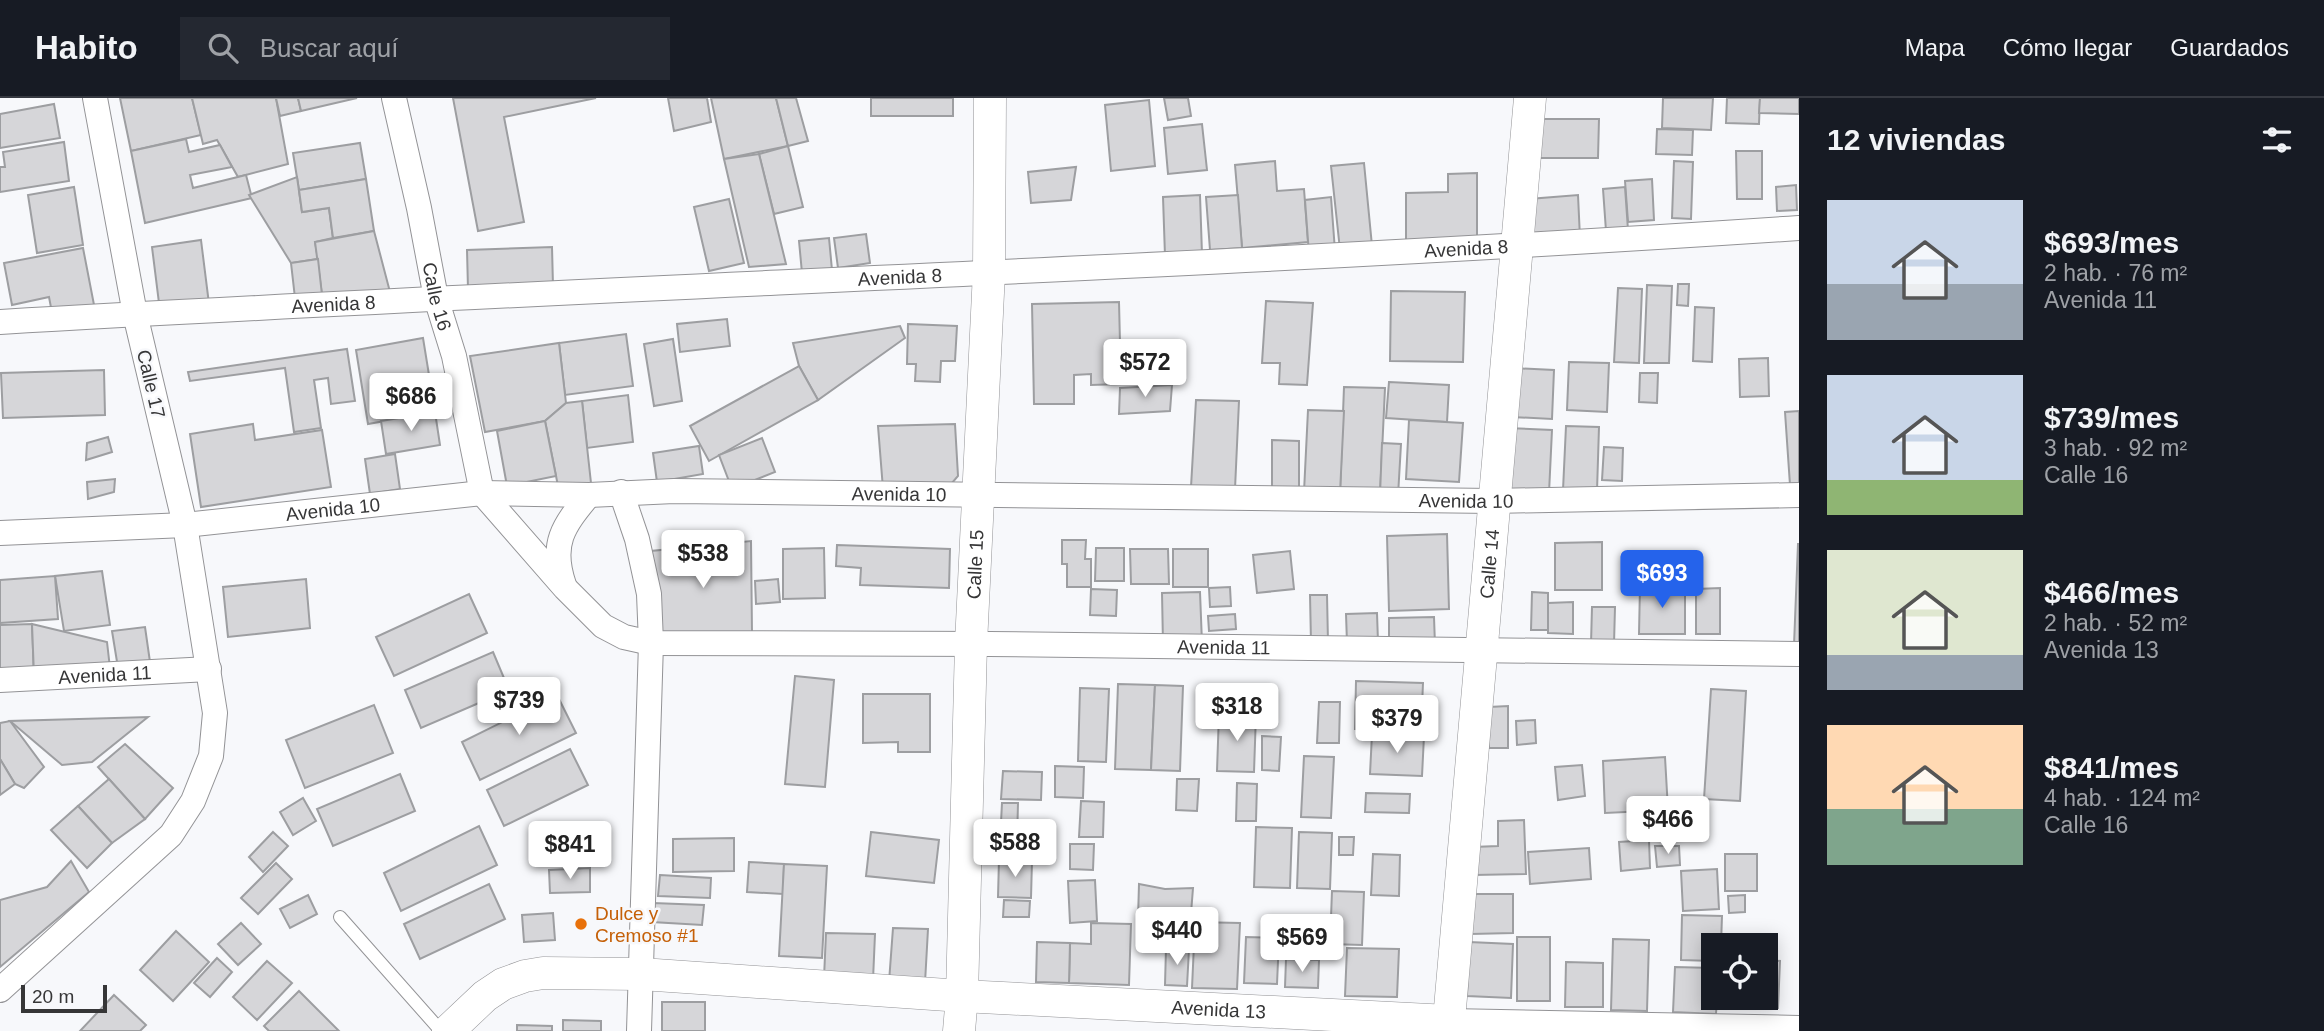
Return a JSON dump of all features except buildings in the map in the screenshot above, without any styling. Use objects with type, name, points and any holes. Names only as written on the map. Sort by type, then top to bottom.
[{"type":"street","name":"Calle 17","points":[[0,990],[171,835],[193,801],[211,756],[215,713],[185,525],[135,314],[95,98]]},
{"type":"street","name":"Calle 16","points":[[394,98],[436,298],[454,356],[482,493],[565,588],[603,626],[624,637],[651,643]]},
{"type":"street","name":"Calle 15","points":[[959,1031],[971,644],[989,272],[990,98]]},
{"type":"street","name":"Calle 14","points":[[1448,1026],[1530,98]]},
{"type":"street","name":"Avenida 8","points":[[0,322],[436,298],[1516,247],[1799,228]]},
{"type":"street","points":[[621,492],[637,539],[649,594],[651,643],[639,1031]]},
{"type":"street","name":"Avenida 10","points":[[0,533],[185,525],[482,493],[1493,501],[1799,495]]},
{"type":"street","points":[[565,588],[559,569],[559,542],[571,516],[589,495]]},
{"type":"street","name":"Avenida 11","points":[[651,643],[1799,654]]},
{"type":"street","name":"Avenida 11","points":[[0,680],[209,669]]},
{"type":"street","name":"Avenida 13","points":[[449,1031],[485,996],[503,984],[543,973],[641,974],[1448,1026],[1799,1028]]},
{"type":"lane","points":[[340,917],[441,1031]]},
{"type":"place","name":"Dulce y Cremoso #1","points":[[581,924]]}]
